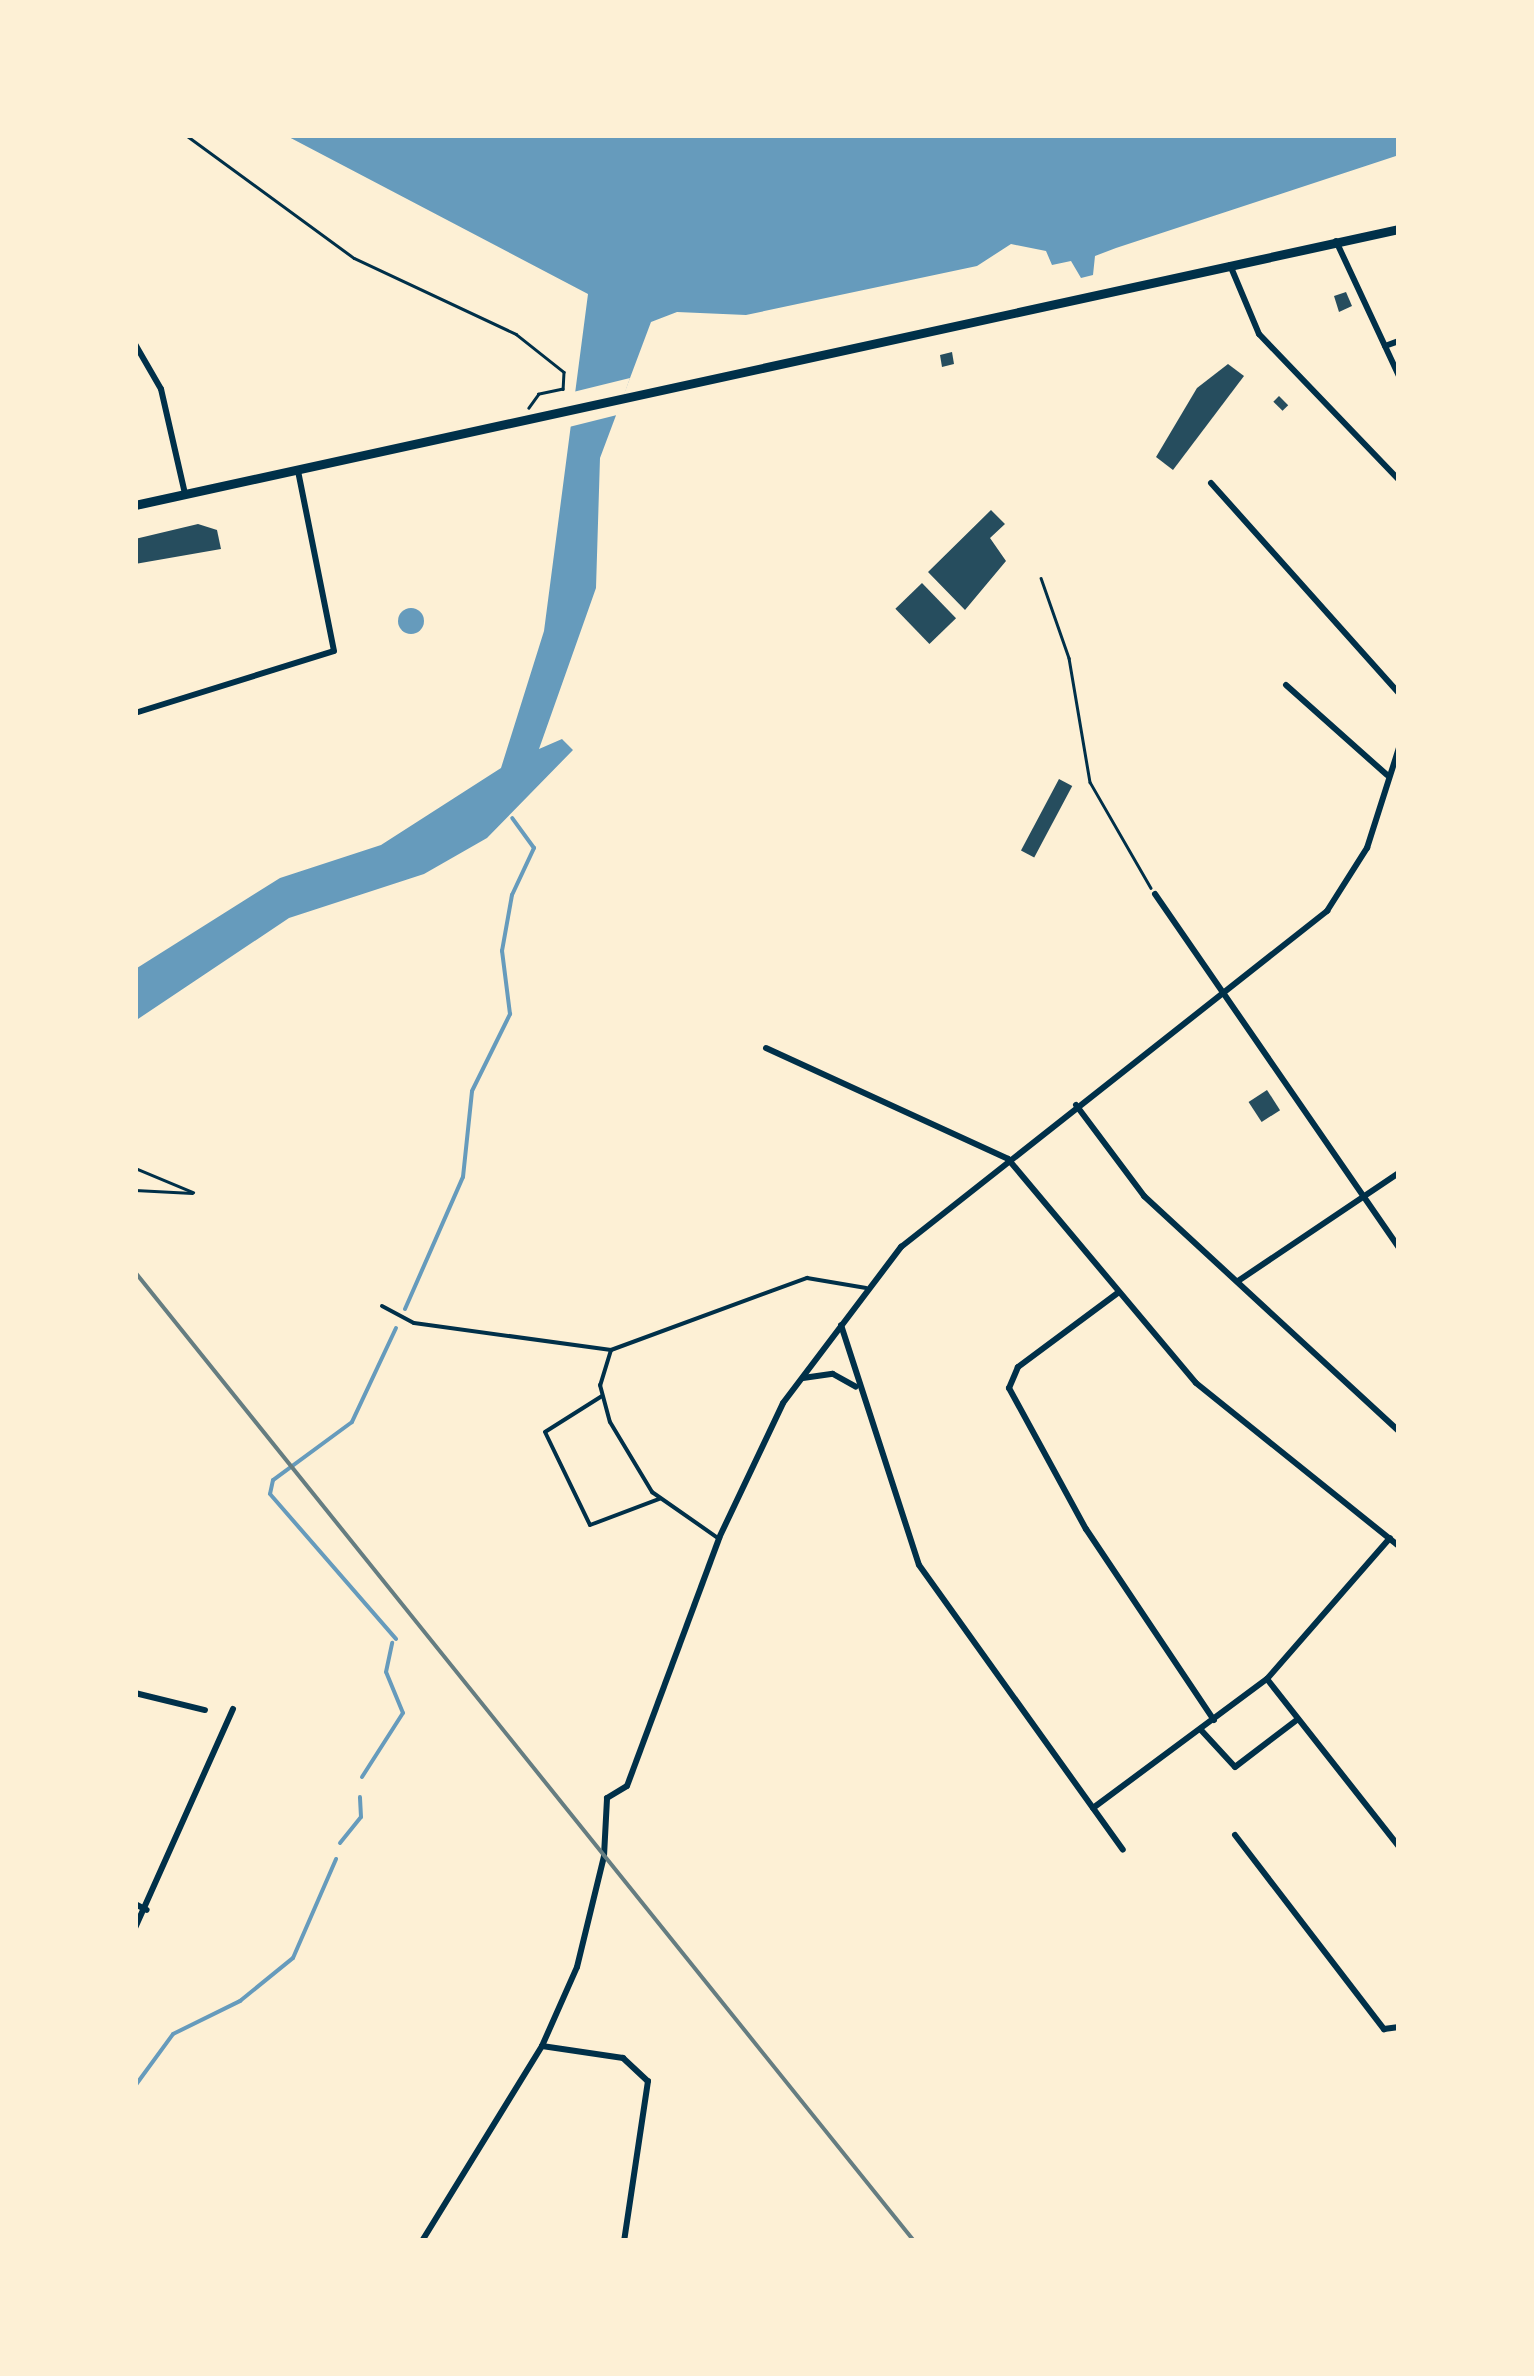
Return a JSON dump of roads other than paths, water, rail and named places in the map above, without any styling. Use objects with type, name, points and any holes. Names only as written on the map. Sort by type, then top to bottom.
[{"type":"main road","points":[[135,504],[638,391],[1399,229]]},
{"type":"street","points":[[1336,241],[1399,376]]},
{"type":"street","points":[[1230,265],[1259,334],[1399,480]]},
{"type":"street","points":[[1385,346],[1399,341]]},
{"type":"street","points":[[135,344],[161,389],[185,494]]},
{"type":"street","points":[[135,713],[334,651],[298,470]]},
{"type":"street","points":[[1210,483],[1399,692]]},
{"type":"street","points":[[1286,685],[1387,776]]},
{"type":"street","points":[[422,2241],[542,2046],[587,1937],[607,1798],[627,1786],[719,1538],[798,1382],[866,1288],[1008,1159],[1336,900],[1367,848],[1399,748]]},
{"type":"street","points":[[1155,894],[1218,994],[1359,1200],[1399,1248]]},
{"type":"street","points":[[766,1048],[1008,1159],[1119,1292],[1224,1408],[1399,1546]]},
{"type":"street","points":[[1076,1104],[1144,1196],[1399,1431]]},
{"type":"street","points":[[1238,1281],[1399,1173]]},
{"type":"street","points":[[1119,1292],[1018,1367],[1009,1388],[1086,1530],[1214,1720]]},
{"type":"street","points":[[840,1324],[857,1388],[919,1565],[1123,1850]]},
{"type":"street","points":[[798,1382],[825,1373],[857,1388]]},
{"type":"street","points":[[1093,1809],[1267,1679],[1390,1538]]},
{"type":"street","points":[[1267,1679],[1399,1847]]},
{"type":"street","points":[[135,1693],[205,1710]]},
{"type":"street","points":[[135,1928],[148,1910],[233,1709]]},
{"type":"street","points":[[1201,1730],[1235,1767],[1298,1719]]},
{"type":"street","points":[[1235,1835],[1384,2029],[1399,2027]]},
{"type":"street","points":[[135,1904],[148,1910]]},
{"type":"street","points":[[542,2046],[623,2058],[648,2081],[624,2241]]},
{"type":"lane","points":[[382,1306],[414,1323],[611,1350],[807,1278],[866,1288]]},
{"type":"lane","points":[[611,1350],[602,1396],[659,1499],[719,1538]]},
{"type":"lane","points":[[602,1396],[544,1432],[590,1525],[659,1499]]},
{"type":"water","points":[[285,135],[1399,135],[1399,155],[1095,256],[1093,275],[1081,278],[1071,261],[1052,265],[1046,251],[1011,244],[977,266],[746,315],[677,312],[651,322],[600,458],[596,588],[539,749],[562,739],[573,750],[487,838],[424,874],[289,918],[135,1021],[137,968],[280,878],[381,845],[501,768],[544,631],[588,294]]},
{"type":"water","points":[[411,608],[420,612],[424,621],[420,630],[411,634],[402,630],[398,621],[402,612]]},
{"type":"waterway","points":[[405,1309],[463,1177],[472,1091],[510,1014],[502,951],[512,895],[534,848],[512,818]]},
{"type":"waterway","points":[[396,1328],[352,1422],[273,1480],[270,1494],[396,1639]]},
{"type":"waterway","points":[[362,1777],[403,1713],[386,1672],[392,1643]]},
{"type":"waterway","points":[[340,1843],[361,1817],[360,1797]]},
{"type":"waterway","points":[[135,2086],[173,2034],[240,2001],[293,1958],[336,1859]]},
{"type":"railway","points":[[135,1272],[914,2241]]}]
